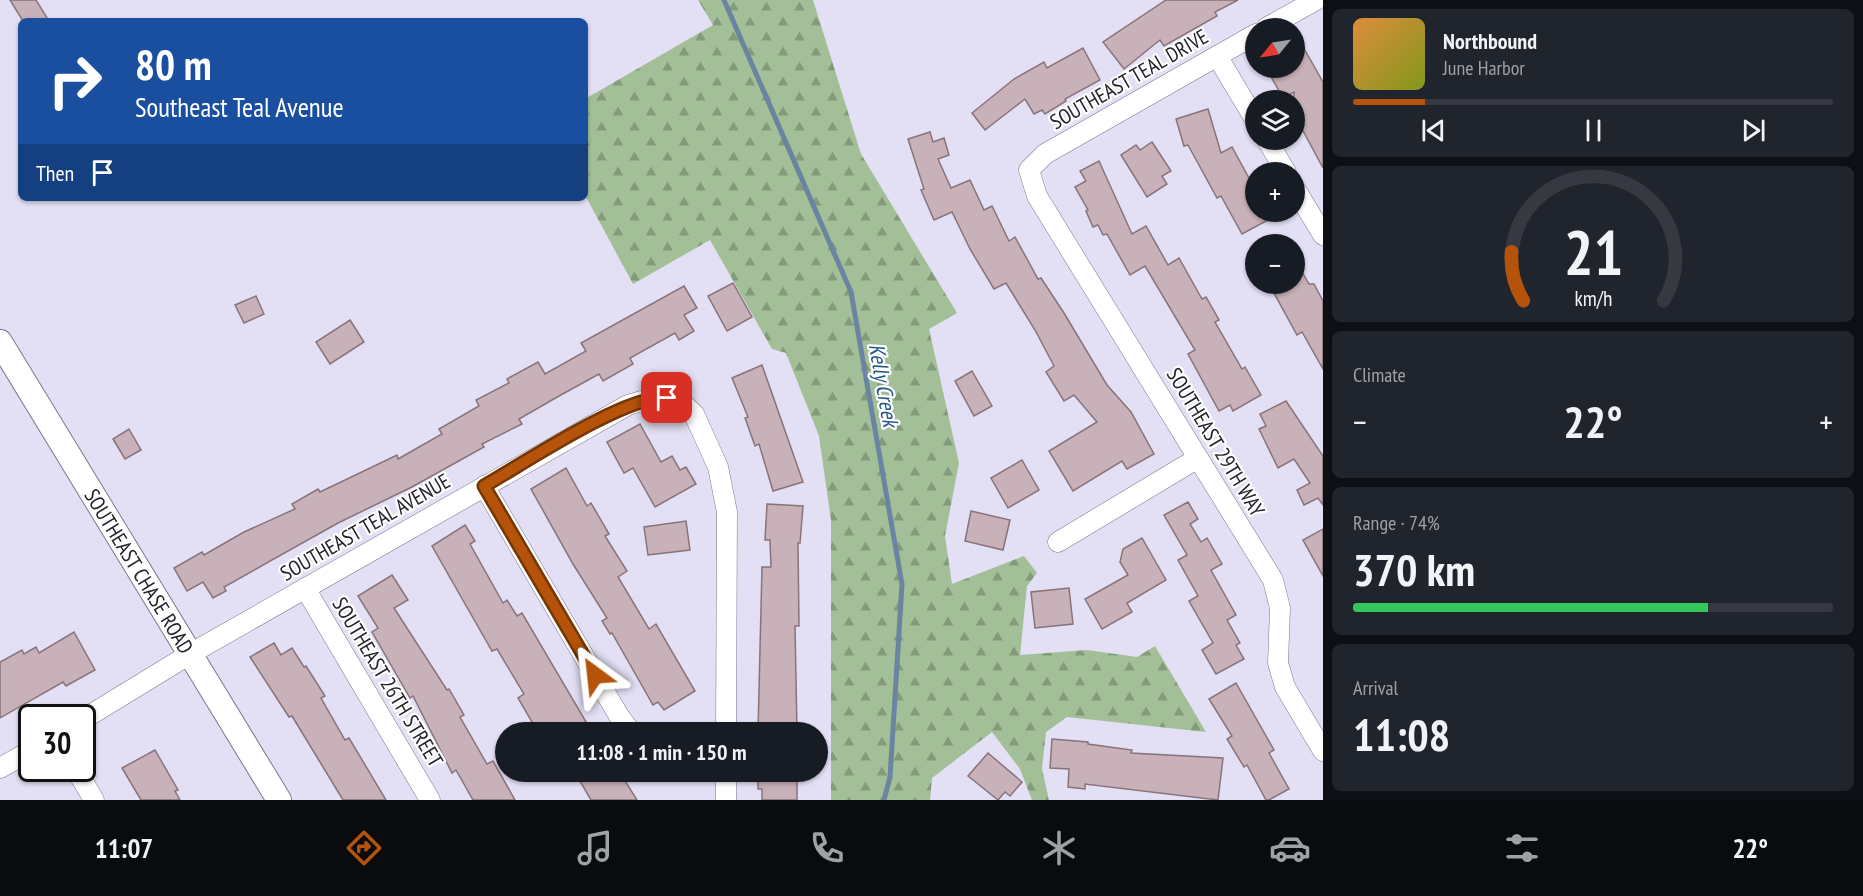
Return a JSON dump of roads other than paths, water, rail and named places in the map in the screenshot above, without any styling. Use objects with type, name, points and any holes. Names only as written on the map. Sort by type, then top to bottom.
[{"type":"street","points":[[1284,18],[1316,0]]},
{"type":"street","name":"SOUTHEAST TEAL DRIVE","points":[[1029,170],[1045,154],[1245,40]]},
{"type":"street","points":[[1217,56],[1245,103]]},
{"type":"street","name":"SOUTHEAST 29TH WAY","points":[[1029,170],[1037,196],[1273,580],[1280,608],[1278,663],[1285,687],[1323,751]]},
{"type":"street","points":[[1305,205],[1323,235]]},
{"type":"street","name":"SOUTHEAST CHASE ROAD","points":[[0,342],[279,800]]},
{"type":"street","name":"SOUTHEAST TEAL AVENUE","points":[[96,711],[190,654],[484,486],[628,405],[655,397],[679,400],[694,414],[706,436],[718,467],[727,512],[726,722]]},
{"type":"street","points":[[1058,542],[1198,458]]},
{"type":"street","points":[[484,486],[624,722]]},
{"type":"street","name":"SOUTHEAST 26TH STREET","points":[[305,588],[430,800]]},
{"type":"street","points":[[0,768],[18,758]]},
{"type":"street","points":[[83,782],[94,800]]},
{"type":"street","points":[[722,782],[726,800]]},
{"type":"waterway","name":"Kelly Creek","points":[[724,0],[851,292],[902,584],[890,777],[884,800]]}]
